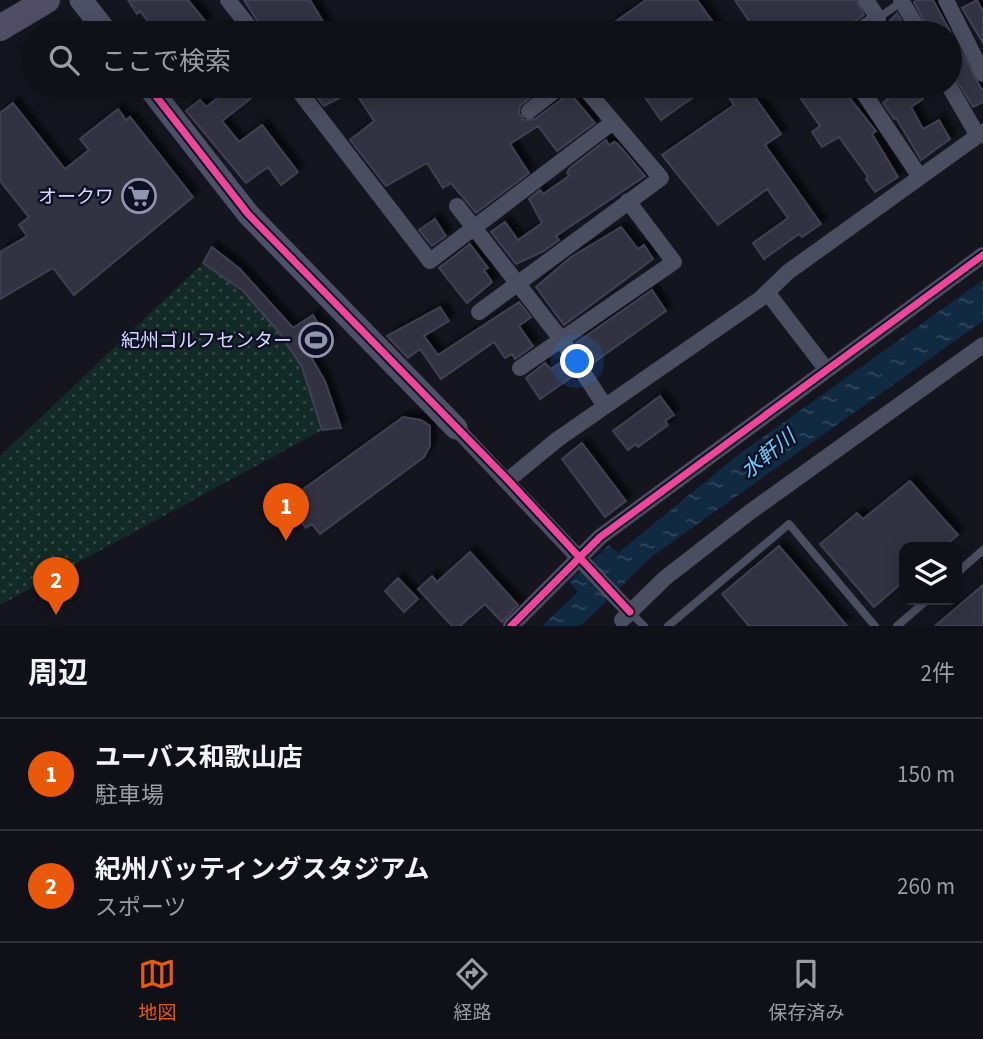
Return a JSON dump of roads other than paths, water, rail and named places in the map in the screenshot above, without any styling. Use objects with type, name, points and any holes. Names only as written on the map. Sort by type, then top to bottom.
[{"type":"main road","points":[[0,28],[47,0]]},
{"type":"street","points":[[81,0],[98,21]]},
{"type":"street","points":[[228,0],[245,21]]},
{"type":"street","points":[[866,0],[878,18],[874,21]]},
{"type":"street","points":[[946,0],[956,21]]},
{"type":"street","points":[[903,1],[914,21]]},
{"type":"street","points":[[962,32],[983,74]]},
{"type":"street","points":[[157,98],[248,214],[508,480],[583,561],[626,616],[665,578],[750,512],[983,345]]},
{"type":"street","points":[[304,98],[430,261],[613,122]]},
{"type":"street","points":[[529,111],[546,98]]},
{"type":"street","points":[[479,312],[661,178],[593,98]]},
{"type":"street","points":[[867,98],[920,177]]},
{"type":"street","points":[[508,480],[558,439],[767,292],[788,272],[980,134],[957,98]]},
{"type":"street","points":[[520,368],[674,262],[628,201]]},
{"type":"street","points":[[457,206],[561,339],[605,406]]},
{"type":"street","points":[[511,626],[583,561],[600,537],[983,255]]},
{"type":"street","points":[[767,292],[826,369]]},
{"type":"lane","points":[[878,18],[903,1]]},
{"type":"lane","points":[[668,626],[789,524],[875,626]]},
{"type":"lane","points":[[962,569],[983,551]]},
{"type":"lane","points":[[897,626],[921,605]]},
{"type":"lane","points":[[626,616],[644,626]]},
{"type":"water","name":"水軒川","points":[[983,280],[983,321],[651,557],[581,626],[542,626],[578,592],[569,582],[609,545],[618,553],[738,455]]},
{"type":"place","name":"オークワ","points":[[139,196]]},
{"type":"place","name":"紀州ゴルフセンター","points":[[316,340]]},
{"type":"place","name":"ユーバス和歌山店","points":[[286,541]]},
{"type":"place","name":"紀州バッティングスタジアム","points":[[56,615]]}]
